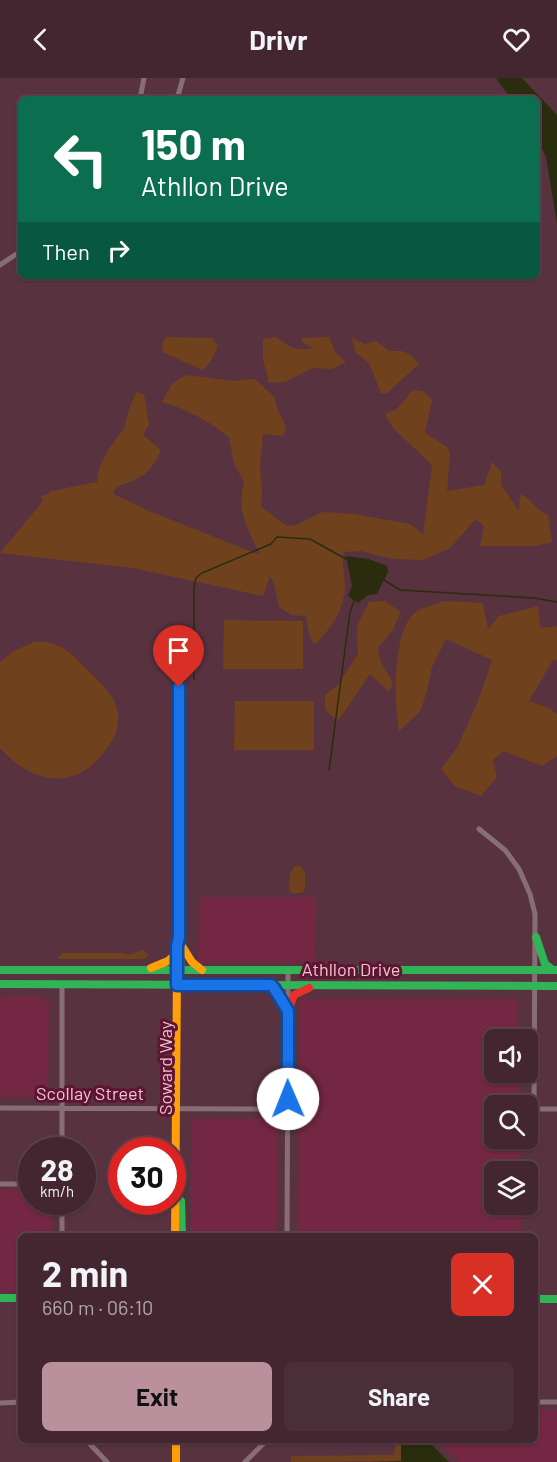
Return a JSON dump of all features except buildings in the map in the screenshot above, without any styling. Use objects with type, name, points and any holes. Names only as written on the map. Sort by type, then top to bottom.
[{"type":"main road","points":[[536,937],[544,964],[555,970]]},
{"type":"main road","points":[[146,970],[168,961],[179,950],[202,970]]},
{"type":"main road","name":"Athllon Drive","points":[[0,970],[555,970]]},
{"type":"main road","points":[[26,970],[54,974],[59,977],[62,984]]},
{"type":"main road","points":[[62,984],[63,977],[68,973],[83,970]]},
{"type":"main road","name":"Soward Way","points":[[179,970],[182,1233]]},
{"type":"main road","name":"Athllon Drive","points":[[0,984],[557,986]]},
{"type":"main road","points":[[271,985],[288,1011]]},
{"type":"main road","points":[[288,1011],[290,1000],[296,993],[320,985]]},
{"type":"main road","name":"Soward Way","points":[[175,1233],[179,1109]]},
{"type":"main road","points":[[0,1298],[18,1298]]},
{"type":"main road","points":[[538,1299],[557,1299]]},
{"type":"main road","points":[[176,1443],[176,1462]]},
{"type":"main road","points":[[181,1443],[181,1462]]},
{"type":"street","points":[[141,96],[144,78]]},
{"type":"street","points":[[178,96],[183,78]]},
{"type":"street","points":[[0,265],[18,253]]},
{"type":"street","name":"Soward Way","points":[[179,662],[179,970]]},
{"type":"street","points":[[479,829],[505,850],[519,869],[532,904],[536,937],[534,1109],[557,1109]]},
{"type":"street","points":[[287,1233],[288,970]]},
{"type":"street","points":[[62,984],[62,1137]]},
{"type":"street","name":"Scollay Street","points":[[0,1108],[287,1109]]},
{"type":"street","points":[[0,1184],[18,1184]]},
{"type":"street","points":[[62,1215],[62,1233]]},
{"type":"street","points":[[538,1401],[557,1402]]},
{"type":"street","points":[[0,1402],[18,1402]]},
{"type":"street","points":[[89,1443],[107,1462]]},
{"type":"street","points":[[245,1462],[264,1443]]},
{"type":"shaded area","points":[[496,78],[522,78],[539,96],[509,96]]},
{"type":"shaded area","points":[[540,97],[557,115],[557,224],[546,157],[540,144]]},
{"type":"shaded area","points":[[167,337],[212,338],[218,346],[211,361],[203,370],[162,352],[163,342]]},
{"type":"shaded area","points":[[276,337],[289,346],[302,349],[313,348],[302,342],[302,338],[329,337],[335,352],[346,362],[332,369],[313,368],[285,382],[269,383],[263,359],[263,339]]},
{"type":"shaded area","points":[[352,338],[365,344],[376,341],[389,351],[410,354],[419,364],[387,393],[381,393],[369,363],[355,352]]},
{"type":"shaded area","points":[[185,375],[234,381],[255,379],[275,398],[276,406],[286,427],[283,436],[263,434],[260,466],[261,507],[287,526],[296,525],[322,512],[354,514],[410,524],[423,535],[432,465],[393,428],[385,414],[397,409],[413,390],[423,391],[432,400],[425,433],[447,447],[450,454],[447,491],[484,485],[492,462],[501,472],[501,485],[519,511],[520,494],[548,515],[552,542],[536,546],[480,546],[484,526],[476,519],[450,548],[423,560],[392,559],[361,551],[344,552],[345,586],[342,604],[331,626],[314,645],[306,616],[292,615],[279,607],[274,583],[270,576],[263,596],[133,568],[0,553],[43,501],[41,496],[51,491],[97,482],[99,469],[108,450],[124,428],[136,392],[144,394],[149,424],[143,435],[161,450],[149,470],[138,478],[116,487],[113,494],[149,511],[260,555],[242,512],[244,482],[234,464],[229,437],[197,416],[162,402],[172,384]]},
{"type":"shaded area","points":[[346,556],[369,559],[387,566],[388,572],[377,594],[368,595],[358,603],[348,596],[352,586]]},
{"type":"shaded area","points":[[385,601],[400,612],[394,628],[378,648],[380,660],[393,683],[389,692],[370,674],[338,721],[325,710],[325,695],[338,685],[358,654],[357,626],[369,602]]},
{"type":"shaded area","points":[[443,601],[483,603],[488,629],[499,616],[538,606],[540,628],[557,626],[557,660],[553,660],[529,701],[549,708],[557,714],[557,756],[542,766],[504,751],[493,760],[497,777],[481,796],[455,786],[441,769],[457,748],[478,701],[492,660],[446,639],[432,667],[420,712],[399,731],[396,686],[399,650],[403,634],[408,621],[416,612]]},
{"type":"shaded area","points":[[224,620],[303,621],[303,669],[223,669]]},
{"type":"shaded area","points":[[34,642],[49,643],[68,651],[102,685],[116,705],[118,722],[116,733],[110,743],[95,762],[82,772],[69,777],[40,776],[26,770],[0,748],[0,662],[14,651]]},
{"type":"shaded area","points":[[235,701],[314,701],[314,750],[234,750]]},
{"type":"shaded area","points":[[295,866],[300,866],[305,872],[305,889],[302,893],[292,893],[289,890],[290,873]]},
{"type":"shaded area","points":[[199,897],[316,897],[315,963],[198,963]]},
{"type":"shaded area","points":[[142,950],[149,954],[145,959],[57,959],[62,953],[124,953],[130,955]]},
{"type":"shaded area","points":[[40,996],[49,1001],[48,1092],[44,1097],[0,1097],[0,997]]},
{"type":"shaded area","points":[[299,999],[517,999],[518,1029],[484,1029],[484,1083],[519,1083],[520,1095],[484,1095],[484,1149],[520,1149],[521,1161],[484,1161],[484,1215],[521,1215],[521,1233],[298,1233]]},
{"type":"shaded area","points":[[191,1118],[278,1118],[277,1233],[191,1233]]},
{"type":"shaded area","points":[[0,1189],[18,1189],[18,1215],[53,1215],[52,1233],[18,1233],[18,1291],[0,1292]]},
{"type":"shaded area","points":[[538,1410],[557,1410],[557,1462],[460,1462],[438,1443],[538,1443]]},
{"type":"shaded area","points":[[396,1443],[401,1443],[401,1461],[291,1462],[291,1456],[394,1455]]},
{"type":"shaded area","points":[[401,1443],[430,1443],[449,1462],[371,1462],[401,1461]]},
{"type":"waterway","points":[[194,680],[194,587],[196,578],[202,573],[271,544],[277,537],[310,539],[346,559]]},
{"type":"waterway","points":[[384,580],[400,590],[534,598],[557,602]]},
{"type":"waterway","points":[[329,770],[350,612],[354,601]]},
{"type":"traffic: fast","points":[[536,937],[545,964],[553,970]]},
{"type":"traffic: fast","points":[[0,970],[557,970]]},
{"type":"traffic: fast","points":[[0,984],[557,986]]},
{"type":"traffic: fast","points":[[181,1215],[182,1233]]},
{"type":"traffic: fast","points":[[0,1298],[18,1298]]},
{"type":"traffic: fast","points":[[538,1299],[557,1299]]},
{"type":"traffic: slow","points":[[182,946],[192,962],[202,970]]},
{"type":"traffic: slow","points":[[151,968],[168,961],[177,953]]},
{"type":"traffic: slow","points":[[175,1233],[177,970]]},
{"type":"traffic: slow","points":[[271,985],[288,1011]]},
{"type":"traffic: slow","points":[[176,1443],[176,1462]]},
{"type":"traffic: jam","points":[[288,1011],[294,995],[309,988]]},
{"type":"route","points":[[179,687],[177,985],[271,985],[274,988],[288,1011],[288,1099]]}]
